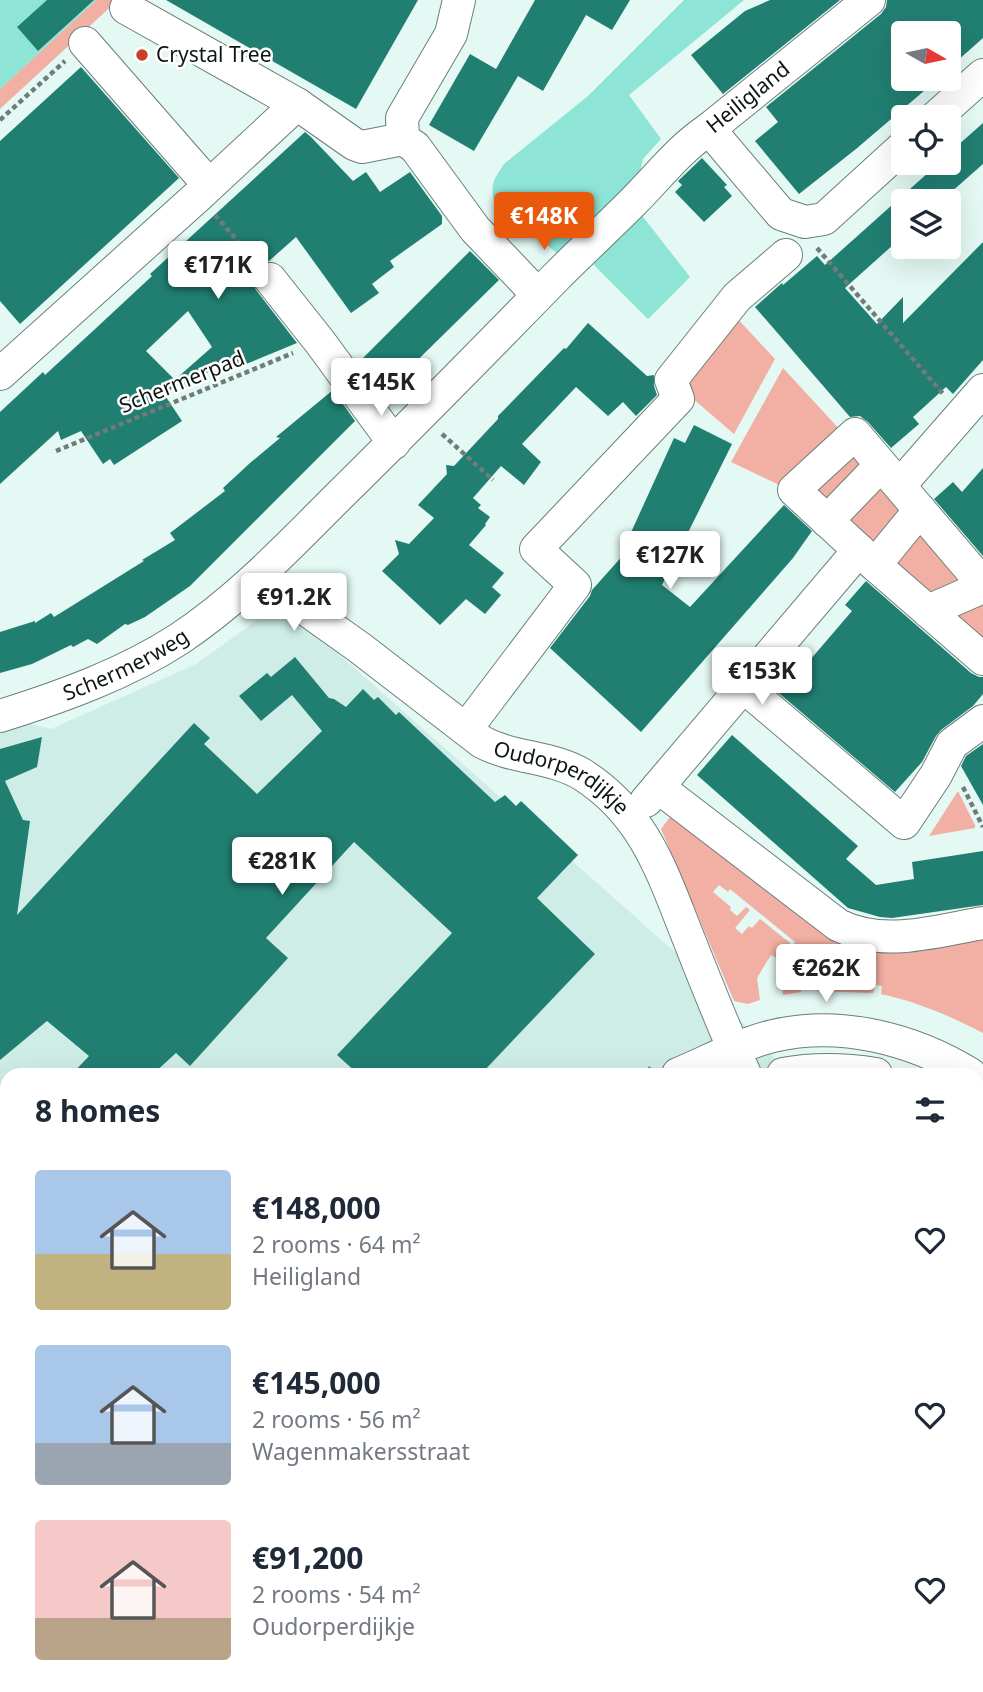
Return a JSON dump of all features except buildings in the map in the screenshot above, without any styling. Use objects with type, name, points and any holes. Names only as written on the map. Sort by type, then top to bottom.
[{"type":"street","points":[[403,139],[402,118],[451,34],[459,0]]},
{"type":"street","name":"Heiligland","points":[[538,295],[690,143],[869,0]]},
{"type":"street","points":[[126,8],[297,104],[354,144],[362,147],[403,139],[415,147],[475,229],[538,295]]},
{"type":"street","points":[[85,43],[204,190]]},
{"type":"street","points":[[949,105],[983,75]]},
{"type":"street","points":[[0,374],[297,104]]},
{"type":"street","points":[[709,130],[780,214],[805,222],[824,219],[891,158]]},
{"type":"street","points":[[466,730],[575,585],[536,549],[678,399],[671,380],[737,297],[786,254]]},
{"type":"street","points":[[270,279],[394,443]]},
{"type":"street","name":"Schermerweg","points":[[0,716],[52,700],[132,665],[177,640],[219,610],[259,576],[394,443],[538,295]]},
{"type":"street","points":[[827,521],[900,471],[961,415],[983,390]]},
{"type":"street","points":[[928,611],[983,585],[920,510],[900,471],[855,434],[794,490],[862,558],[983,659]]},
{"type":"street","points":[[631,818],[744,687],[862,558],[920,510]]},
{"type":"street","name":"Oudorperdijkje","points":[[259,576],[360,648],[482,742],[496,749],[553,763],[579,773],[614,799],[641,831],[659,864],[739,1063]]},
{"type":"street","points":[[744,687],[904,823],[952,744],[983,721]]},
{"type":"street","points":[[658,787],[838,925],[851,931],[880,937],[896,937],[983,923]]},
{"type":"street","points":[[711,1068],[739,1063],[772,1036],[831,1030],[900,1042],[959,1068]]},
{"type":"path","points":[[204,190],[270,279]]},
{"type":"path","points":[[824,219],[814,244],[961,415]]},
{"type":"path","name":"Schermerpad","points":[[56,451],[320,342]]},
{"type":"path","points":[[421,415],[494,480]]},
{"type":"path","points":[[941,765],[983,827]]},
{"type":"shaded area","points":[[0,0],[96,0],[0,89]]},
{"type":"shaded area","points":[[96,0],[118,0],[0,109],[0,89]]},
{"type":"shaded area","points":[[684,0],[744,0],[629,95],[661,139],[643,159],[640,173],[640,213],[690,277],[648,319],[588,259],[558,254],[494,201],[493,186],[504,164],[588,96]]},
{"type":"shaded area","points":[[735,316],[775,359],[734,434],[677,385]]},
{"type":"shaded area","points":[[783,368],[878,471],[983,594],[983,653],[794,492],[731,462]]},
{"type":"shaded area","points":[[281,603],[693,968],[784,1068],[0,1068],[0,730],[24,722],[51,729],[196,664]]},
{"type":"shaded area","points":[[958,791],[975,828],[929,836]]},
{"type":"shaded area","points":[[676,809],[818,930],[983,936],[983,1033],[934,1010],[881,994],[882,986],[875,985],[873,993],[817,991],[816,982],[801,984],[801,992],[783,995],[781,980],[793,961],[786,957],[795,942],[730,889],[728,892],[719,885],[713,892],[731,907],[730,910],[737,916],[746,907],[750,910],[735,928],[742,934],[760,919],[790,943],[780,960],[771,955],[757,978],[760,1000],[748,1004],[734,1001],[661,829]]},
{"type":"place","name":"Crystal Tree","points":[[142,55]]}]
